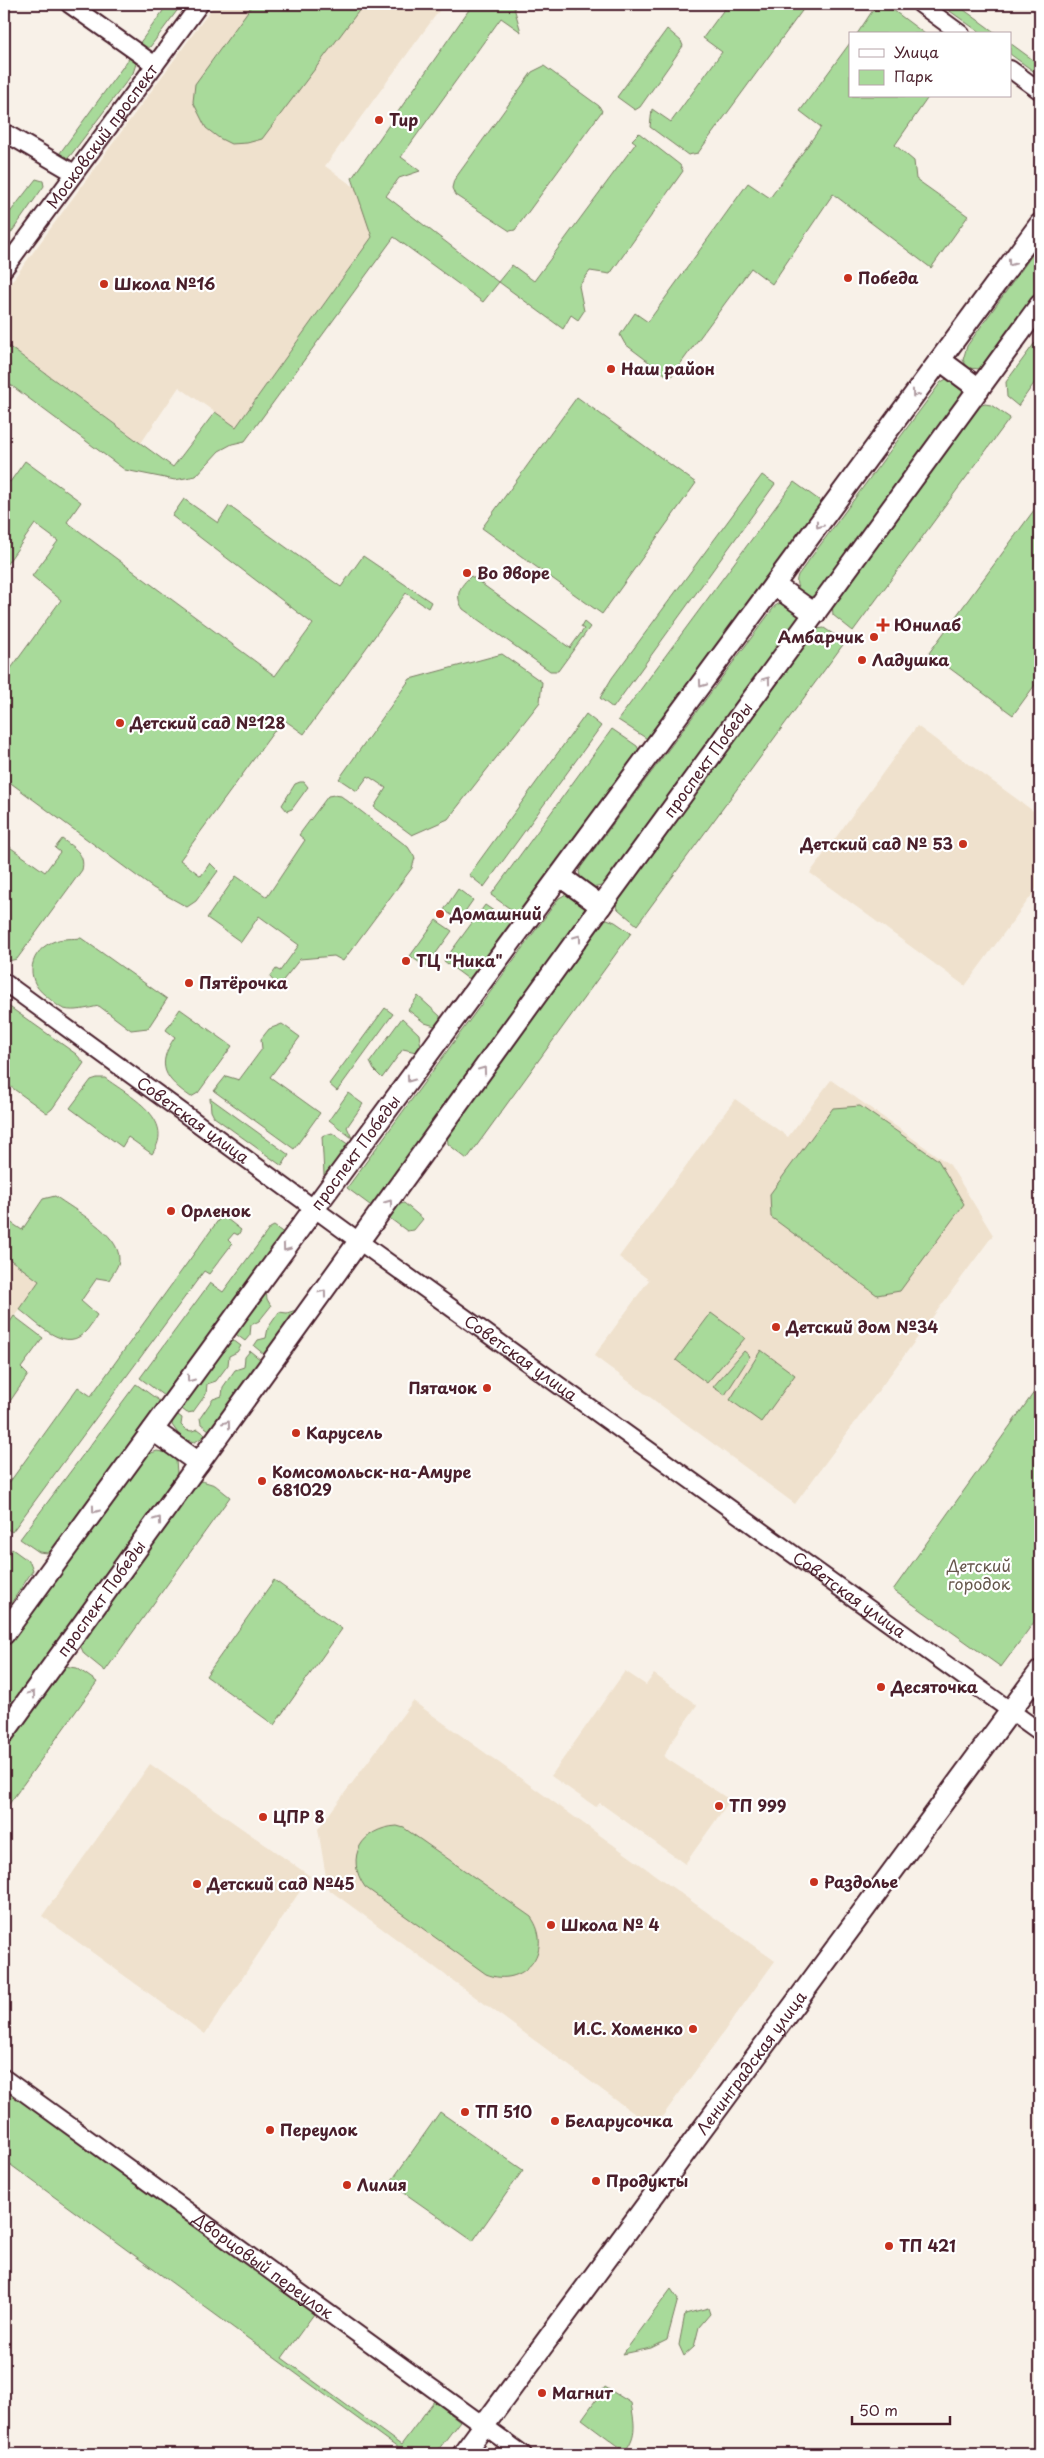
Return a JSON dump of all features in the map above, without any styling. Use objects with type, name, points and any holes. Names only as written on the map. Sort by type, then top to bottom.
[{"type":"main road","name":"проспект Победы","points":[[4,1634],[315,1208],[1040,224]]},
{"type":"main road","name":"проспект Победы","points":[[4,1734],[601,906],[1040,306]]},
{"type":"main road","points":[[940,360],[979,389]]},
{"type":"main road","points":[[774,585],[815,614]]},
{"type":"main road","points":[[560,876],[601,906]]},
{"type":"main road","points":[[153,1430],[199,1463]]},
{"type":"main road","name":"Ленинградская улица","points":[[463,2454],[1040,1670]]},
{"type":"street","points":[[69,4],[155,65]]},
{"type":"street","name":"Московский проспект","points":[[4,269],[200,4]]},
{"type":"street","points":[[920,4],[958,32]]},
{"type":"street","points":[[1012,70],[1040,91]]},
{"type":"street","points":[[4,132],[74,173]]},
{"type":"street","name":"Советская улица","points":[[4,982],[360,1242],[1040,1732]]},
{"type":"street","name":"Дворцовый переулок","points":[[4,2078],[523,2454]]},
{"type":"shaded area","points":[[215,4],[444,4],[325,166],[357,189],[372,237],[236,427],[179,387],[141,443],[4,343],[4,292]]},
{"type":"shaded area","points":[[917,726],[1040,816],[1040,884],[965,986],[810,873]]},
{"type":"shaded area","points":[[831,1080],[950,1165],[993,1235],[795,1504],[594,1356],[649,1280],[619,1257],[735,1099],[788,1137]]},
{"type":"shaded area","points":[[4,1255],[39,1281],[4,1331]]},
{"type":"shaded area","points":[[625,1671],[646,1685],[654,1674],[697,1705],[670,1744],[664,1757],[730,1800],[685,1864],[600,1803],[596,1807],[551,1776]]},
{"type":"shaded area","name":"Школа № 4","points":[[413,1701],[775,1961],[654,2128],[328,1889],[318,1829]]},
{"type":"shaded area","points":[[150,1764],[310,1876],[205,2034],[42,1916]]},
{"type":"green space","points":[[168,4],[182,4],[150,47],[144,48],[139,44]]},
{"type":"green space","points":[[253,4],[364,4],[262,139],[247,143],[231,144],[206,128],[193,102],[195,84]]},
{"type":"green space","points":[[473,4],[513,4],[521,32],[501,18],[401,157],[420,171],[399,178],[386,196],[498,282],[512,265],[534,281],[636,143],[632,140],[639,133],[680,165],[683,171],[610,274],[590,271],[579,286],[584,311],[578,320],[571,315],[563,329],[499,282],[483,302],[394,237],[245,441],[232,444],[219,451],[196,476],[175,480],[125,470],[4,380],[4,343],[173,467],[215,412],[236,427],[372,237],[352,178]]},
{"type":"green space","points":[[728,4],[807,4],[698,153],[688,155],[650,127],[652,109],[671,122],[722,52],[703,38]]},
{"type":"green space","points":[[877,4],[885,4],[922,32],[858,32]]},
{"type":"green space","points":[[940,4],[956,4],[994,32],[979,32]]},
{"type":"green space","points":[[667,29],[681,41],[683,46],[640,107],[635,110],[617,97]]},
{"type":"green space","points":[[849,44],[849,98],[928,98],[895,145],[914,161],[916,179],[968,216],[931,268],[833,194],[772,284],[751,268],[670,378],[625,344],[620,335],[635,313],[648,322],[748,183],[770,198],[821,127],[800,111]]},
{"type":"green space","points":[[1012,44],[1040,65],[1040,76],[1012,55]]},
{"type":"green space","points":[[130,57],[136,64],[133,73],[70,156],[64,161],[57,157]]},
{"type":"green space","points":[[544,66],[599,106],[602,111],[515,230],[510,231],[455,195],[452,188],[454,180],[532,72]]},
{"type":"green space","points":[[36,179],[43,181],[44,186],[4,243],[4,220]]},
{"type":"green space","points":[[1040,244],[1040,290],[986,364],[980,369],[968,368],[963,360],[967,346]]},
{"type":"green space","points":[[1040,339],[1040,375],[1018,406],[1007,397],[1006,382],[1034,344]]},
{"type":"green space","points":[[950,377],[965,389],[965,392],[819,594],[807,598],[798,588],[798,575],[941,382]]},
{"type":"green space","points":[[577,397],[696,483],[602,614],[482,528]]},
{"type":"green space","points":[[985,404],[991,405],[1010,418],[853,631],[833,615],[832,603],[976,407]]},
{"type":"green space","points":[[25,461],[81,502],[67,522],[275,676],[313,624],[172,516],[184,499],[218,523],[229,506],[341,587],[363,556],[431,602],[428,608],[406,593],[304,734],[283,719],[180,860],[201,876],[210,863],[218,871],[196,901],[187,907],[153,888],[4,778],[4,678],[61,600],[32,576],[58,541],[35,524],[4,568],[4,478],[10,482]]},
{"type":"green space","points":[[762,475],[775,484],[613,708],[600,698],[612,678]]},
{"type":"green space","points":[[794,482],[819,500],[823,507],[649,740],[618,720]]},
{"type":"green space","points":[[1040,502],[1040,678],[1013,715],[929,653]]},
{"type":"green space","points":[[471,576],[570,648],[584,629],[581,627],[584,622],[590,627],[558,671],[550,671],[463,609],[460,604],[459,595],[461,587]]},
{"type":"green space","points":[[782,602],[800,614],[800,618],[606,885],[592,888],[582,883],[579,872],[581,867],[775,606]]},
{"type":"green space","points":[[824,628],[845,642],[637,925],[618,909],[615,903],[816,629]]},
{"type":"green space","points":[[502,654],[542,682],[540,702],[448,819],[412,835],[374,807],[386,788],[368,776],[357,791],[339,779],[410,679]]},
{"type":"green space","points":[[586,714],[601,726],[484,887],[469,875]]},
{"type":"green space","points":[[612,729],[637,746],[641,754],[524,913],[516,913],[491,895]]},
{"type":"green space","points":[[304,782],[308,787],[292,809],[287,811],[282,805],[295,784]]},
{"type":"green space","points":[[328,796],[341,796],[408,847],[415,858],[412,868],[343,961],[334,956],[300,959],[280,984],[275,983],[270,977],[276,969],[280,971],[299,945],[259,916],[241,942],[207,918],[236,876],[267,897],[305,840],[299,835]]},
{"type":"green space","points":[[62,839],[81,856],[82,870],[17,959],[4,962],[4,843],[45,872],[60,852],[55,848]]},
{"type":"green space","points":[[458,889],[473,900],[459,920],[444,910]]},
{"type":"green space","points":[[570,892],[585,906],[585,915],[374,1208],[347,1188],[559,898]]},
{"type":"green space","points":[[485,905],[507,920],[512,929],[473,979],[467,978],[444,961]]},
{"type":"green space","points":[[607,919],[631,933],[467,1159],[448,1144],[447,1134],[601,921]]},
{"type":"green space","points":[[436,920],[452,931],[426,967],[410,956]]},
{"type":"green space","points":[[81,938],[167,999],[148,1028],[131,1030],[99,1006],[77,1010],[64,1009],[54,1003],[38,988],[34,981],[32,965],[40,951],[46,945],[55,941]]},
{"type":"green space","points":[[418,996],[440,1016],[441,1028],[425,1023],[408,1010]]},
{"type":"green space","points":[[4,1003],[76,1054],[84,1063],[52,1109],[47,1113],[4,1082]]},
{"type":"green space","points":[[385,1008],[393,1014],[337,1091],[329,1084]]},
{"type":"green space","points":[[180,1009],[232,1046],[198,1093],[191,1097],[169,1078],[164,1064],[165,1056],[175,1037],[166,1030]]},
{"type":"green space","points":[[402,1018],[419,1034],[421,1047],[416,1052],[403,1049],[382,1078],[374,1070],[370,1062]]},
{"type":"green space","points":[[282,1024],[300,1037],[270,1077],[320,1113],[294,1149],[214,1091],[226,1076],[239,1080],[262,1049],[261,1039],[269,1029]]},
{"type":"green space","points":[[105,1078],[126,1093],[147,1110],[154,1119],[159,1130],[158,1141],[152,1154],[128,1137],[122,1147],[70,1108],[91,1080]]},
{"type":"green space","points":[[348,1093],[363,1104],[347,1127],[352,1138],[329,1120]]},
{"type":"green space","points":[[210,1098],[289,1155],[282,1166],[214,1117],[211,1111]]},
{"type":"green space","points":[[860,1106],[938,1160],[964,1204],[900,1291],[877,1295],[771,1217],[770,1194],[833,1108]]},
{"type":"green space","points":[[332,1133],[349,1145],[324,1175],[322,1136]]},
{"type":"green space","points":[[55,1196],[95,1223],[112,1241],[119,1259],[117,1267],[109,1280],[97,1278],[81,1301],[97,1315],[85,1332],[75,1339],[58,1337],[50,1333],[19,1309],[39,1281],[4,1255],[4,1230],[10,1222],[22,1230],[43,1199]]},
{"type":"green space","points":[[404,1203],[423,1219],[414,1230],[407,1231],[388,1217],[397,1205]]},
{"type":"green space","points":[[222,1215],[241,1230],[238,1235],[234,1233],[228,1240],[232,1244],[209,1274],[204,1271],[12,1532],[4,1527],[4,1490],[78,1387],[91,1396]]},
{"type":"green space","points":[[274,1226],[285,1234],[164,1396],[140,1378],[210,1283],[223,1292],[270,1228]]},
{"type":"green space","points":[[266,1290],[267,1299],[271,1306],[259,1321],[251,1325],[250,1335],[245,1341],[233,1332]]},
{"type":"green space","points":[[299,1309],[265,1355],[254,1346],[258,1340],[266,1338],[268,1328],[279,1312],[287,1313]]},
{"type":"green space","points":[[711,1313],[745,1338],[707,1383],[676,1360]]},
{"type":"green space","points":[[14,1316],[43,1338],[21,1368],[28,1375],[4,1410],[4,1331]]},
{"type":"green space","points":[[229,1337],[241,1346],[237,1352],[229,1356],[228,1365],[216,1381],[207,1384],[206,1394],[193,1412],[187,1413],[178,1406]]},
{"type":"green space","points":[[761,1350],[795,1375],[761,1422],[730,1400]]},
{"type":"green space","points":[[250,1351],[261,1360],[209,1430],[201,1424],[200,1418],[213,1399],[222,1396],[223,1387],[235,1370],[244,1367],[245,1357]]},
{"type":"green space","points":[[744,1351],[750,1356],[725,1395],[713,1387]]},
{"type":"green space","points":[[136,1384],[161,1402],[53,1549],[48,1553],[39,1552],[20,1539]]},
{"type":"green space","name":"Детский городок","points":[[1040,1384],[1040,1614],[1001,1667],[893,1590]]},
{"type":"green space","points":[[174,1412],[182,1418],[181,1425],[186,1430],[198,1429],[206,1435],[195,1442],[182,1439],[172,1425]]},
{"type":"green space","points":[[157,1451],[167,1453],[176,1460],[177,1473],[175,1479],[4,1717],[4,1642],[140,1457]]},
{"type":"green space","points":[[202,1481],[215,1485],[230,1497],[105,1671],[84,1654],[80,1645],[195,1483]]},
{"type":"green space","points":[[12,1549],[30,1562],[33,1570],[4,1614],[4,1561]]},
{"type":"green space","points":[[274,1580],[342,1629],[274,1725],[206,1676]]},
{"type":"green space","points":[[64,1666],[77,1668],[97,1682],[4,1811],[4,1744],[52,1676]]},
{"type":"green space","points":[[397,1826],[404,1828],[531,1917],[537,1930],[539,1942],[537,1954],[523,1972],[512,1976],[500,1977],[486,1974],[365,1887],[356,1865],[360,1846],[374,1832]]},
{"type":"green space","points":[[4,2086],[314,2314],[282,2358],[401,2445],[434,2401],[460,2421],[435,2454],[406,2454],[4,2160]]},
{"type":"green space","points":[[440,2112],[523,2170],[473,2241],[390,2183]]},
{"type":"green space","points":[[671,2289],[678,2299],[667,2340],[651,2348],[623,2354]]},
{"type":"green space","points":[[708,2308],[710,2314],[699,2327],[694,2347],[684,2356],[679,2345],[685,2314]]},
{"type":"green space","points":[[605,2387],[631,2403],[634,2428],[632,2439],[625,2451],[582,2419]]},
{"type":"place","name":"Тир","points":[[379,120]]},
{"type":"place","name":"Победа","points":[[848,278]]},
{"type":"place","name":"Школа №16","points":[[104,284]]},
{"type":"place","name":"Наш район","points":[[611,369]]},
{"type":"place","name":"Во дворе","points":[[467,573]]},
{"type":"place","name":"Юнилаб","points":[[883,625]]},
{"type":"place","name":"Амбарчик","points":[[874,637]]},
{"type":"place","name":"Ладушка","points":[[862,660]]},
{"type":"place","name":"Детский сад №128","points":[[120,723]]},
{"type":"place","name":"Детский сад № 53","points":[[963,844]]},
{"type":"place","name":"Домашний","points":[[440,914]]},
{"type":"place","name":"ТЦ \"Ника\"","points":[[406,961]]},
{"type":"place","name":"Пятёрочка","points":[[189,983]]},
{"type":"place","name":"Орленок","points":[[171,1211]]},
{"type":"place","name":"Детский дом №34","points":[[776,1327]]},
{"type":"place","name":"Пятачок","points":[[487,1388]]},
{"type":"place","name":"Карусель","points":[[296,1433]]},
{"type":"place","name":"Комсомольск-на-Амуре 681029","points":[[262,1481]]},
{"type":"place","name":"Десяточка","points":[[881,1687]]},
{"type":"place","name":"ТП 999","points":[[719,1806]]},
{"type":"place","name":"ЦПР 8","points":[[263,1817]]},
{"type":"place","name":"Раздолье","points":[[814,1882]]},
{"type":"place","name":"Детский сад №45","points":[[197,1884]]},
{"type":"place","name":"Школа № 4","points":[[551,1925]]},
{"type":"place","name":"И.С. Хоменко","points":[[693,2029]]},
{"type":"place","name":"ТП 510","points":[[465,2112]]},
{"type":"place","name":"Беларусочка","points":[[555,2121]]},
{"type":"place","name":"Переулок","points":[[270,2130]]},
{"type":"place","name":"Продукты","points":[[596,2181]]},
{"type":"place","name":"Лилия","points":[[347,2185]]},
{"type":"place","name":"ТП 421","points":[[889,2246]]},
{"type":"place","name":"Магнит","points":[[542,2393]]}]
